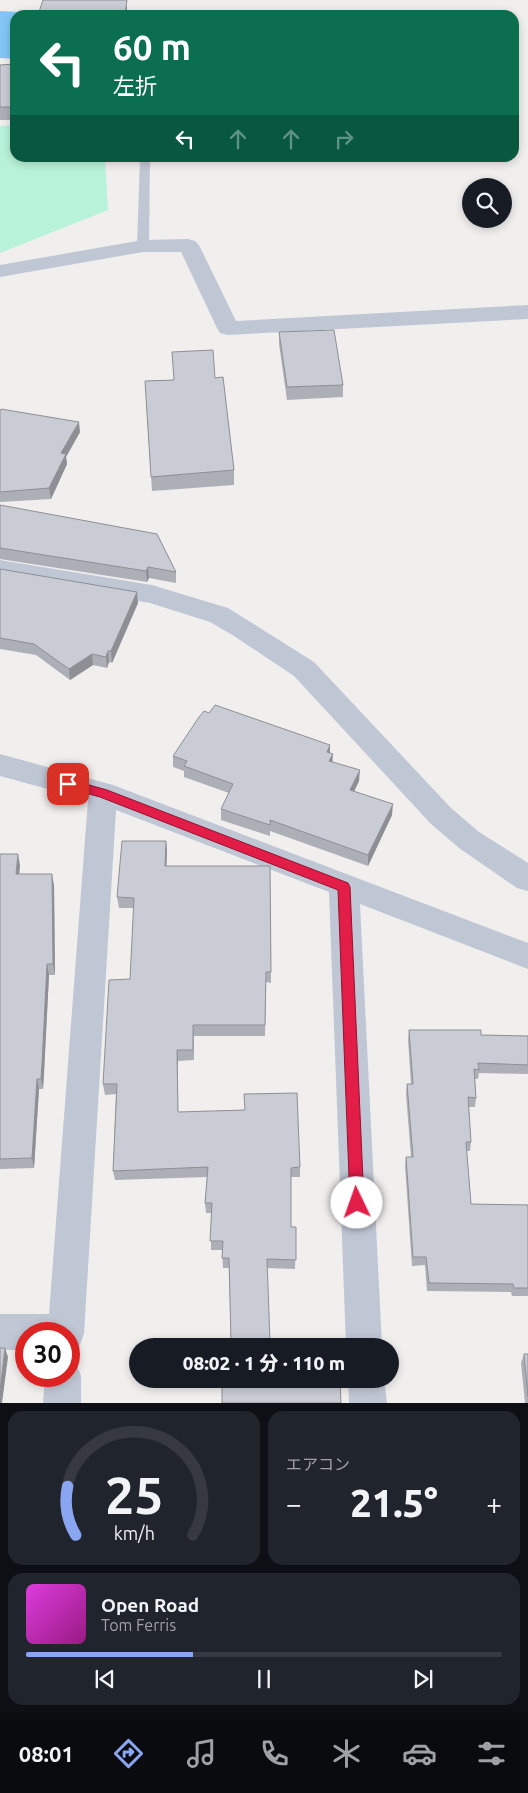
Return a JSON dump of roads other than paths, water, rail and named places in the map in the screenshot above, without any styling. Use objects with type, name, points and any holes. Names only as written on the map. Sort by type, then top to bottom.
[{"type":"street","points":[[0,271],[143,246],[188,245],[228,328],[528,312]]},
{"type":"street","points":[[0,569],[152,594],[219,615],[243,629],[304,668],[441,816],[469,840],[528,879]]},
{"type":"street","points":[[0,766],[103,793],[528,956]]},
{"type":"street","points":[[67,1322],[103,793]]},
{"type":"street","points":[[344,887],[364,1338]]},
{"type":"street","points":[[0,1332],[15,1332]]},
{"type":"street","points":[[62,1403],[63,1387]]},
{"type":"street","points":[[367,1388],[368,1403]]},
{"type":"lane","points":[[143,246],[145,162]]},
{"type":"water","points":[[0,11],[10,11],[10,59],[0,58]]}]
